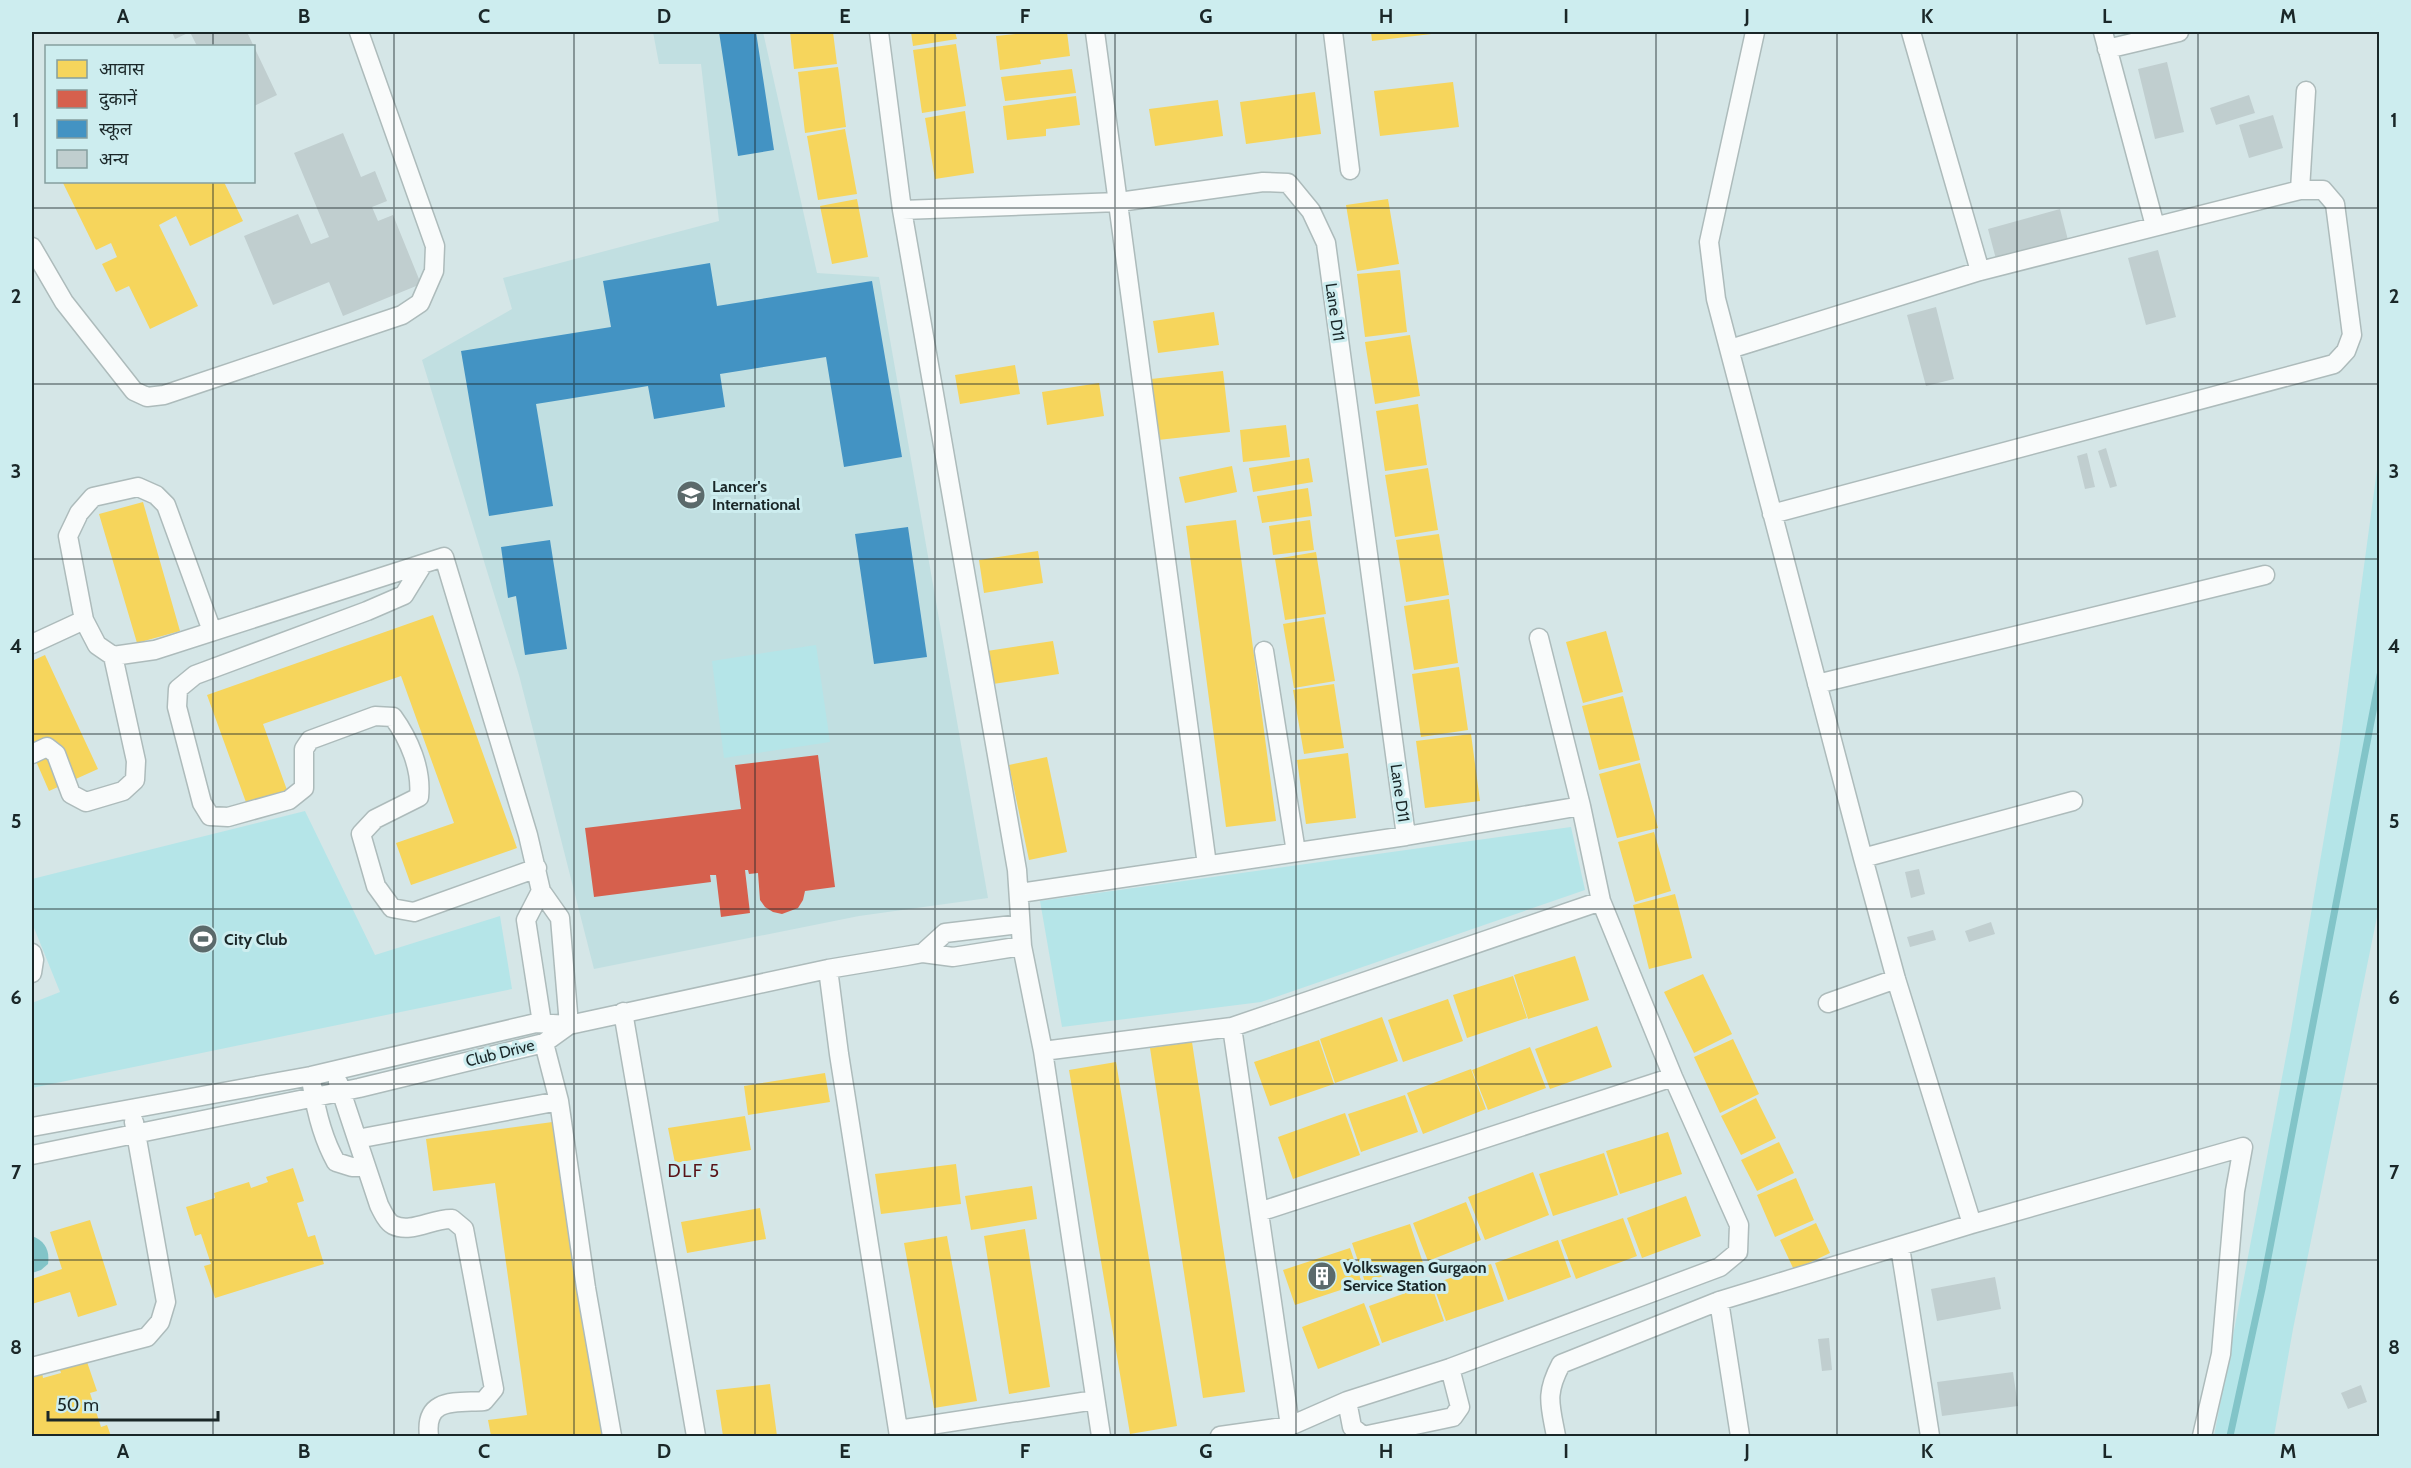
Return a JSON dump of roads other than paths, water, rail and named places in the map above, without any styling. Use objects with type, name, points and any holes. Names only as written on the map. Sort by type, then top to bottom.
[{"type":"street","points":[[32,247],[71,311],[134,391],[147,397],[164,395],[402,315],[420,303],[434,270],[435,246],[359,32]]},
{"type":"street","points":[[879,32],[902,210],[1020,893],[1022,946],[1043,1051],[1101,1437]]},
{"type":"street","points":[[1095,32],[1207,865]]},
{"type":"street","points":[[1333,32],[1350,170]]},
{"type":"street","points":[[1755,32],[1709,242],[1716,299],[1896,979],[1972,1224]]},
{"type":"street","points":[[1911,32],[1980,271]]},
{"type":"street","points":[[2155,226],[2105,40],[2179,32]]},
{"type":"street","points":[[2300,190],[2306,91]]},
{"type":"street","name":"Lane D11","points":[[902,210],[1119,202],[1263,182],[1288,183],[1311,211],[1326,243],[1406,836]]},
{"type":"street","points":[[1730,349],[1980,271],[2300,190],[2323,190],[2335,204],[2352,335],[2346,351],[2334,364],[1772,513]]},
{"type":"street","points":[[212,631],[166,505],[156,495],[138,487],[93,496],[79,513],[68,536],[84,620],[97,645],[113,656],[155,650],[444,557],[537,868],[541,891],[560,918],[569,1025],[828,969],[923,952],[953,957],[1022,946]]},
{"type":"street","points":[[423,564],[404,595],[195,675],[178,688],[177,706],[202,803],[210,816],[228,817],[289,800],[304,788],[304,749],[310,740],[375,716],[393,717],[406,734],[420,782],[419,797],[375,819],[361,834],[376,886],[392,908],[414,912],[537,868]]},
{"type":"street","points":[[1817,684],[2265,575]]},
{"type":"street","points":[[32,644],[84,620]]},
{"type":"street","points":[[1220,1437],[1290,1426],[1347,1401],[1450,1368],[1720,1267],[1738,1252],[1739,1225],[1673,1077],[1601,901],[1581,806],[1539,638]]},
{"type":"street","points":[[1264,651],[1296,852]]},
{"type":"street","points":[[32,754],[47,747],[56,754],[71,794],[86,802],[123,791],[135,780],[136,760],[113,656]]},
{"type":"street","points":[[1863,858],[2073,801]]},
{"type":"street","points":[[1020,893],[1406,836],[1581,806]]},
{"type":"street","points":[[541,891],[526,920],[542,1023]]},
{"type":"street","points":[[1043,1051],[1233,1027],[1601,901]]},
{"type":"street","points":[[923,952],[945,933],[1020,924]]},
{"type":"street","points":[[32,953],[34,960],[32,973]]},
{"type":"street","points":[[828,969],[836,1035],[899,1433],[1095,1400]]},
{"type":"street","points":[[1828,1003],[1896,979]]},
{"type":"street","points":[[622,1012],[696,1437]]},
{"type":"street","name":"Club Drive","points":[[32,1127],[311,1076],[542,1023],[569,1025]]},
{"type":"street","name":"Club Drive","points":[[32,1155],[342,1091],[544,1042],[569,1025]]},
{"type":"street","points":[[1233,1027],[1290,1426]]},
{"type":"street","points":[[544,1042],[559,1101],[586,1288],[612,1437]]},
{"type":"street","points":[[334,1070],[379,1205],[393,1225],[408,1228],[452,1219],[464,1228],[494,1389],[484,1401],[443,1403],[432,1412],[428,1425],[429,1437]]},
{"type":"street","points":[[311,1076],[314,1097],[328,1149],[336,1162],[352,1167],[366,1167]]},
{"type":"street","points":[[1259,1212],[1673,1077]]},
{"type":"street","points":[[357,1139],[559,1101]]},
{"type":"street","points":[[32,1367],[147,1337],[160,1322],[166,1302],[132,1108]]},
{"type":"street","points":[[1556,1437],[1549,1400],[1551,1382],[1562,1364],[1719,1301],[1972,1224],[2243,1147],[2235,1191],[2221,1354],[2202,1437]]},
{"type":"street","points":[[1900,1247],[1930,1437]]},
{"type":"street","points":[[1719,1301],[1740,1437]]},
{"type":"street","points":[[1347,1401],[1352,1427],[1363,1436],[1453,1417],[1460,1407],[1450,1368]]},
{"type":"waterway","points":[[2230,1436],[2262,1289],[2380,675]]},
{"type":"place","name":"Lancer's International","points":[[691,495]]},
{"type":"place","name":"City Club","points":[[203,939]]},
{"type":"place","name":"Volkswagen Gurgaon Service Station","points":[[1322,1276]]},
{"type":"district","name":"DLF 5","points":[[694,1171]]}]
